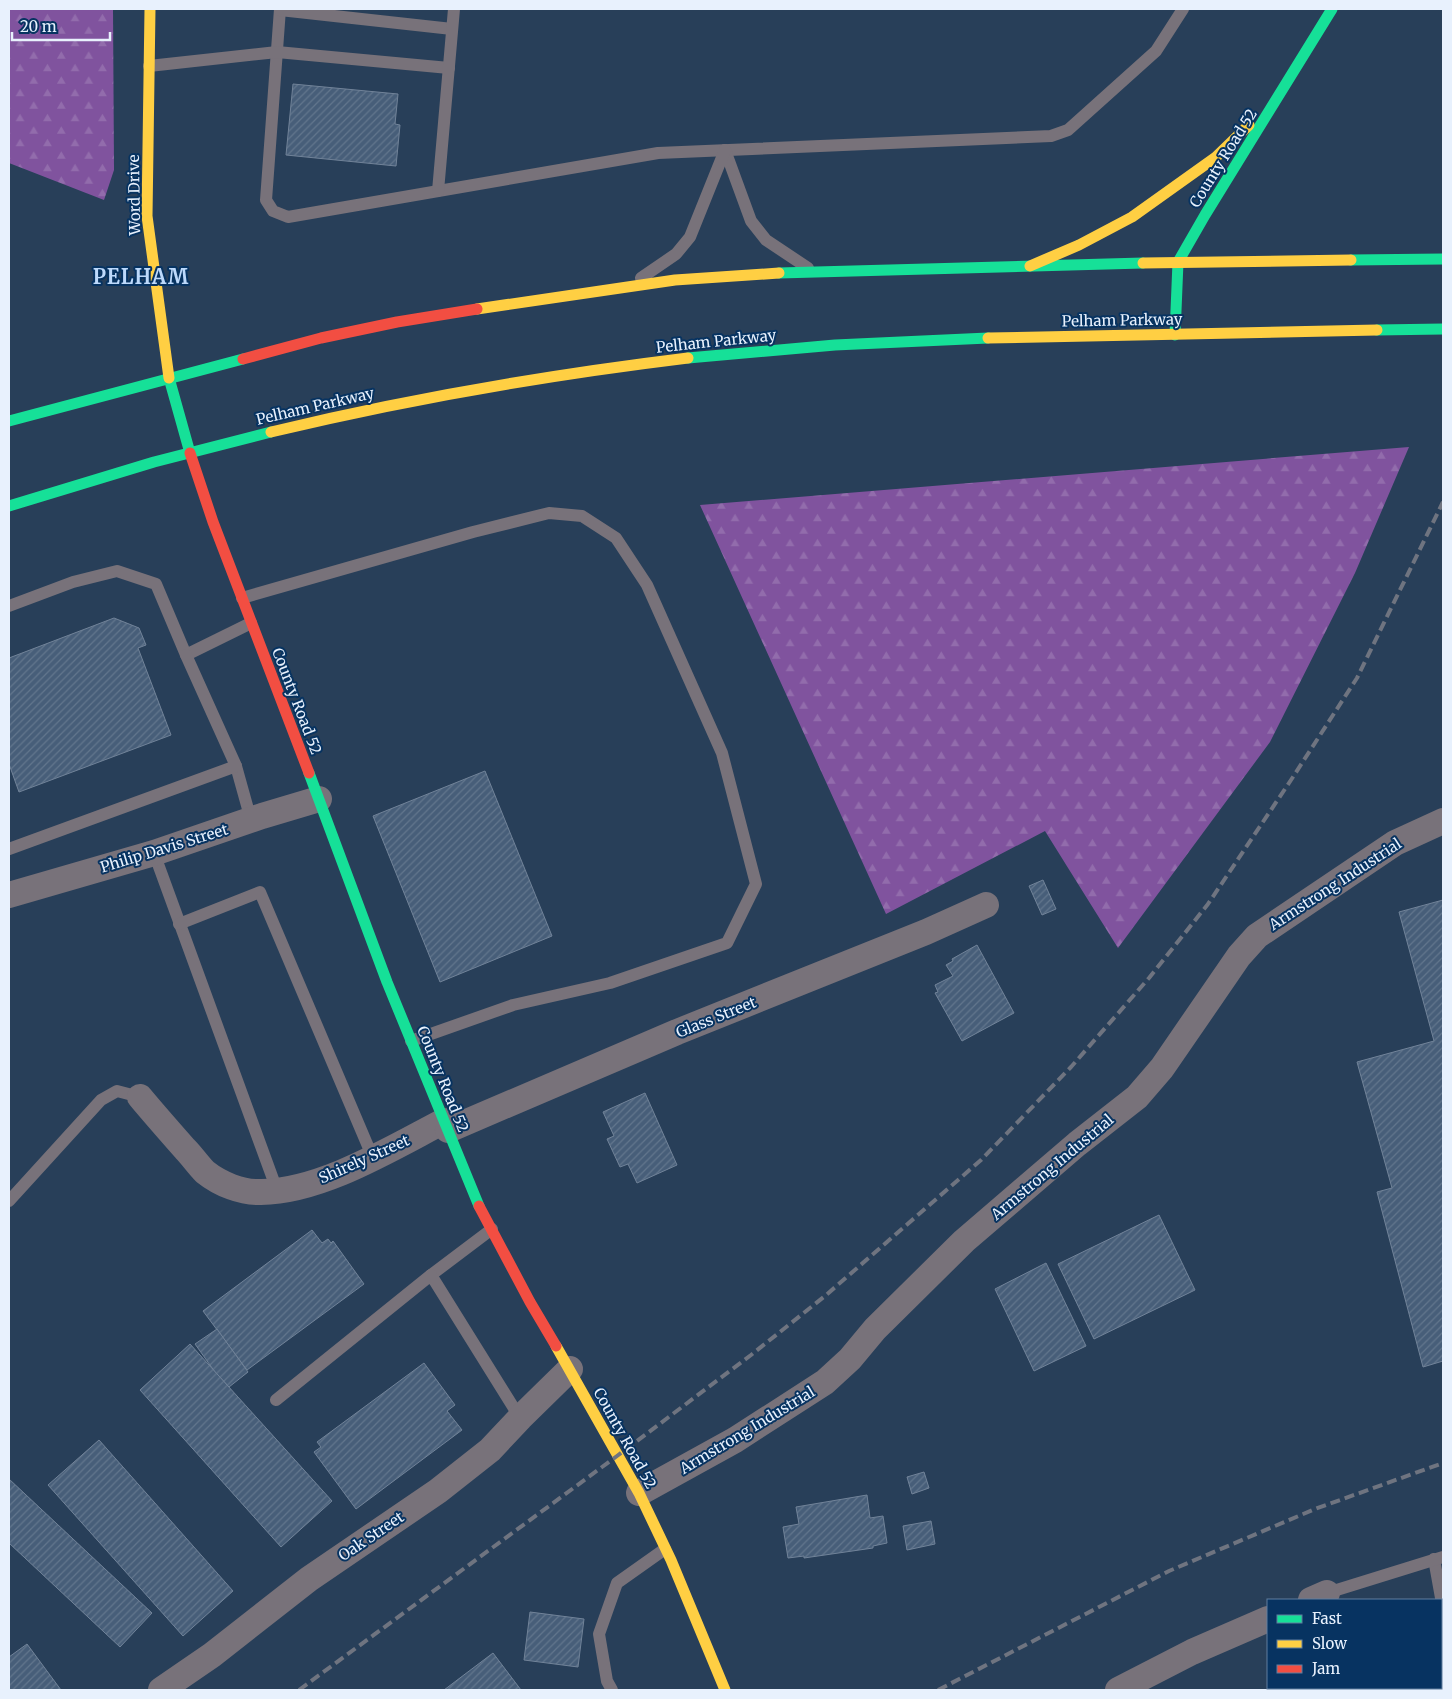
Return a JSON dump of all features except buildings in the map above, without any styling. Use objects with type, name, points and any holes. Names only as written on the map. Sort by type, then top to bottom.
[{"type":"main road","name":"Word Drive","points":[[150,9],[146,216],[169,378],[190,452]]},
{"type":"main road","name":"County Road 52","points":[[1175,335],[1178,262],[1332,9]]},
{"type":"main road","points":[[1028,266],[1079,245],[1132,216],[1216,157],[1280,95]]},
{"type":"main road","points":[[9,421],[322,338],[388,324],[558,296],[694,279],[769,273],[1028,266],[1443,259]]},
{"type":"main road","name":"Pelham Parkway","points":[[9,506],[248,436],[393,403],[539,378],[678,359],[786,348],[1013,336],[1175,335],[1443,329]]},
{"type":"main road","name":"County Road 52","points":[[190,452],[213,522],[387,982],[479,1206],[530,1302],[570,1369],[639,1493],[666,1549],[721,1689]]},
{"type":"street","name":"Philip Davis Street","points":[[9,895],[154,853],[319,799]]},
{"type":"street","name":"Armstrong Industrial","points":[[639,1493],[735,1440],[825,1382],[850,1360],[875,1329],[964,1241],[1077,1144],[1137,1096],[1162,1068],[1239,956],[1257,936],[1395,843],[1443,821]]},
{"type":"street","name":"Glass Street","points":[[446,1126],[926,932],[986,904]]},
{"type":"street","name":"Shirely Street","points":[[140,1097],[205,1171],[221,1182],[240,1190],[261,1192],[291,1188],[329,1177],[446,1126]]},
{"type":"street","name":"Oak Street","points":[[161,1690],[212,1655],[309,1579],[438,1491],[490,1450],[570,1369]]},
{"type":"street","points":[[1118,1690],[1192,1652],[1267,1619]]},
{"type":"lane","points":[[452,29],[280,9],[266,200],[273,211],[288,217],[658,153],[1051,136],[1068,130],[1156,52],[1183,9]]},
{"type":"lane","points":[[438,191],[454,9]]},
{"type":"lane","points":[[149,66],[277,52],[449,68]]},
{"type":"lane","points":[[725,150],[752,221],[766,240],[813,272]]},
{"type":"lane","points":[[628,287],[676,254],[690,237],[725,150]]},
{"type":"lane","points":[[242,598],[473,532],[549,513],[582,516],[616,538],[647,585],[722,753],[756,884],[727,943],[610,983],[513,1005],[411,1041]]},
{"type":"lane","points":[[9,606],[73,582],[118,571],[156,584],[236,766],[251,820]]},
{"type":"lane","points":[[186,655],[252,623]]},
{"type":"lane","points":[[9,849],[236,766]]},
{"type":"lane","points":[[154,853],[277,1190]]},
{"type":"lane","points":[[180,924],[260,892],[374,1158]]},
{"type":"lane","points":[[9,1202],[101,1100],[117,1091],[140,1097]]},
{"type":"lane","points":[[276,1400],[431,1275],[492,1229]]},
{"type":"lane","points":[[431,1275],[520,1418]]},
{"type":"lane","points":[[612,1690],[607,1681],[599,1634],[617,1583],[666,1549]]},
{"type":"lane","points":[[1319,1597],[1438,1558],[1443,1608]]},
{"type":"green space","points":[[9,9],[113,9],[114,170],[104,200],[9,163]]},
{"type":"green space","points":[[1409,447],[1355,573],[1270,742],[1118,948],[1045,831],[886,914],[700,505]]},
{"type":"railway","points":[[299,1690],[617,1456],[751,1355],[825,1296],[981,1160],[1071,1067],[1149,978],[1208,904],[1291,780],[1357,678],[1443,502]]},
{"type":"railway","points":[[938,1690],[1169,1571],[1315,1509],[1443,1463]]},
{"type":"traffic: fast","points":[[1175,335],[1178,262],[1332,9]]},
{"type":"traffic: fast","points":[[1351,260],[1443,259]]},
{"type":"traffic: fast","points":[[779,273],[1143,263]]},
{"type":"traffic: fast","points":[[1377,330],[1443,329]]},
{"type":"traffic: fast","points":[[688,358],[835,345],[988,338]]},
{"type":"traffic: fast","points":[[9,421],[243,359]]},
{"type":"traffic: fast","points":[[169,378],[190,453]]},
{"type":"traffic: fast","points":[[9,506],[154,462],[271,432]]},
{"type":"traffic: fast","points":[[309,773],[387,982],[479,1206]]},
{"type":"traffic: slow","points":[[150,9],[147,216],[169,378]]},
{"type":"traffic: slow","points":[[1030,266],[1079,245],[1132,217],[1216,157],[1249,125]]},
{"type":"traffic: slow","points":[[1143,263],[1351,260]]},
{"type":"traffic: slow","points":[[477,309],[675,280],[779,273]]},
{"type":"traffic: slow","points":[[988,338],[1377,330]]},
{"type":"traffic: slow","points":[[271,432],[374,409],[478,389],[688,358]]},
{"type":"traffic: slow","points":[[556,1346],[639,1493],[671,1560],[725,1690]]},
{"type":"traffic: jam","points":[[243,359],[321,338],[397,322],[477,309]]},
{"type":"traffic: jam","points":[[190,453],[213,522],[309,773]]},
{"type":"traffic: jam","points":[[479,1206],[530,1302],[556,1346]]},
{"type":"district","name":"PELHAM","points":[[141,276]]}]
